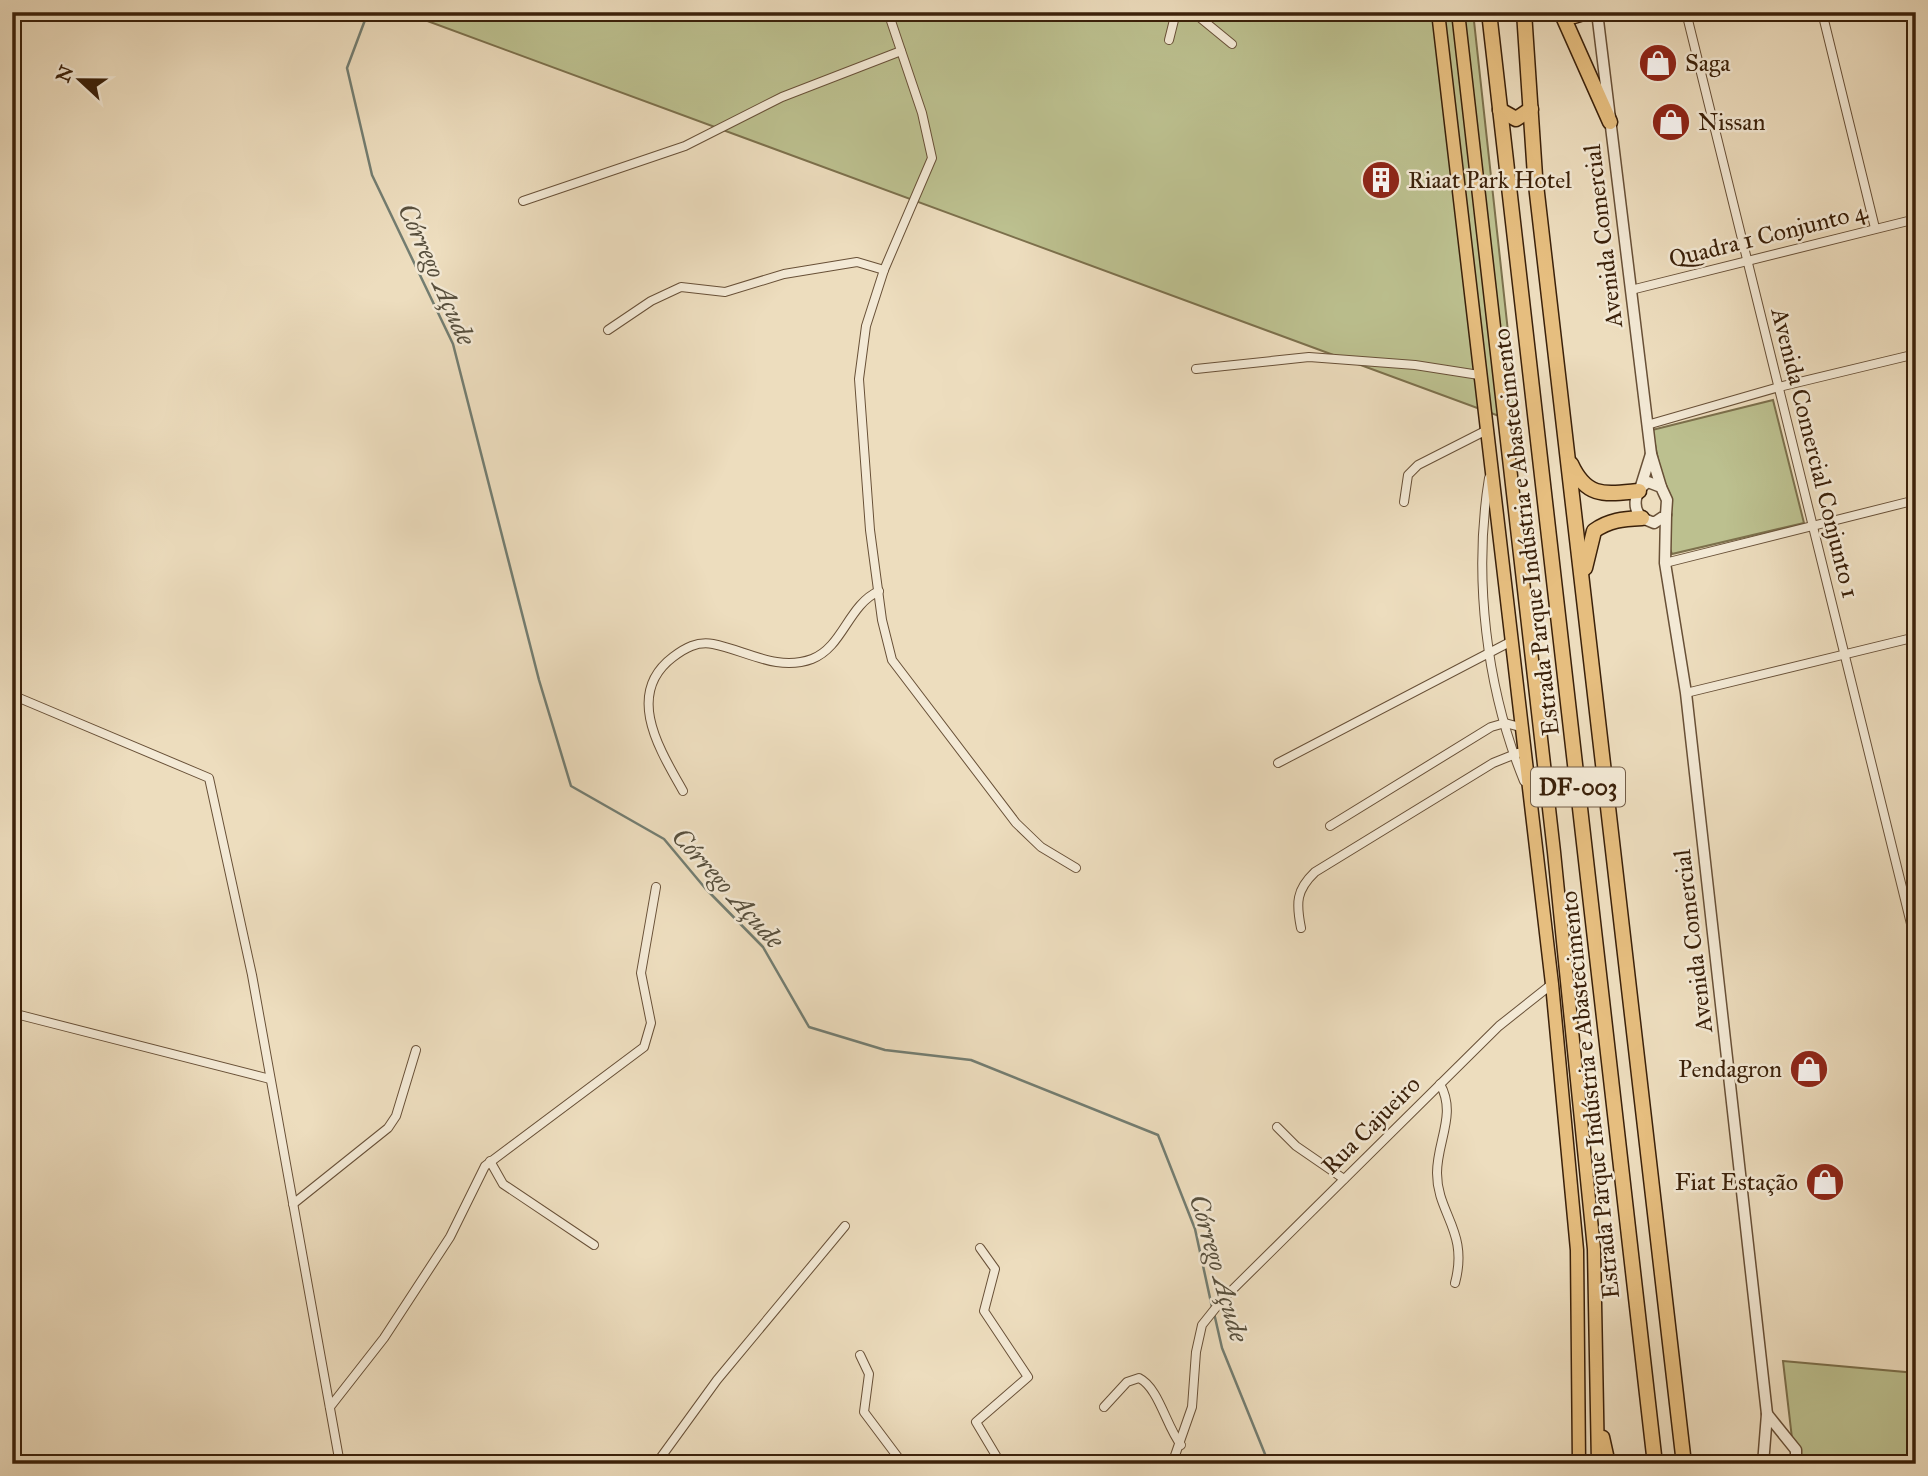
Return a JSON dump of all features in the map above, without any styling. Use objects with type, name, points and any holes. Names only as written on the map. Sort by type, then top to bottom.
[{"type":"highway","name":"Estrada Parque Indústria e Abastecimento","points":[[1489,12],[1655,1464]]},
{"type":"highway","name":"Estrada Parque Indústria e Abastecimento","points":[[1524,12],[1535,176],[1684,1464]]},
{"type":"highway","points":[[1563,12],[1574,16],[1587,12]]},
{"type":"highway","points":[[1563,12],[1610,122]]},
{"type":"highway","points":[[1500,110],[1516,119],[1527,115],[1531,109]]},
{"type":"highway","points":[[1567,454],[1578,479],[1595,492],[1610,495],[1640,489]]},
{"type":"highway","points":[[1582,591],[1588,549],[1594,531],[1605,523],[1620,519],[1645,520]]},
{"type":"main road","points":[[1438,12],[1520,727],[1519,753],[1528,791],[1552,984],[1577,1250],[1579,1464]]},
{"type":"main road","points":[[1458,12],[1554,852],[1591,1222],[1598,1464]]},
{"type":"main road","points":[[1597,1408],[1609,1464]]},
{"type":"street","points":[[888,12],[922,113],[932,158],[884,270],[866,326],[859,379],[870,530],[887,645],[900,674],[1016,823],[1041,847],[1076,868]]},
{"type":"street","points":[[1169,40],[1176,12]]},
{"type":"street","points":[[1193,12],[1232,44]]},
{"type":"street","name":"Avenida Comercial","points":[[1597,12],[1647,425],[1651,454],[1661,486]]},
{"type":"street","name":"Avenida Comercial Conjunto 1","points":[[1686,12],[1916,944]]},
{"type":"street","points":[[1822,12],[1875,228]]},
{"type":"street","points":[[523,201],[685,146],[782,97],[901,51]]},
{"type":"street","name":"Quadra 1 Conjunto 4","points":[[1631,290],[1916,219]]},
{"type":"street","points":[[608,331],[651,301],[681,287],[725,292],[797,271],[857,262],[884,270]]},
{"type":"street","points":[[1647,425],[1779,387],[1916,354]]},
{"type":"street","points":[[1196,369],[1310,357],[1415,365],[1479,375]]},
{"type":"street","points":[[1404,502],[1408,475],[1418,465],[1486,430]]},
{"type":"street","name":"Avenida Comercial","points":[[1640,489],[1651,454]]},
{"type":"street","points":[[1301,928],[1296,905],[1298,894],[1302,884],[1315,872],[1493,763],[1519,753],[1504,723],[1489,651],[1481,530],[1490,471]]},
{"type":"street","points":[[1648,482],[1661,486],[1667,500],[1666,515],[1662,520],[1645,520],[1635,501],[1640,489],[1648,482]]},
{"type":"street","points":[[1665,563],[1916,499]]},
{"type":"street","name":"Avenida Comercial","points":[[1666,515],[1665,563],[1686,693],[1767,1414],[1763,1464]]},
{"type":"street","name":"Avenida Comercial","points":[[1645,520],[1664,547]]},
{"type":"street","points":[[683,791],[651,729],[649,688],[667,662],[696,644],[714,644],[751,657],[777,662],[811,659],[831,645],[857,608],[879,592]]},
{"type":"street","points":[[1686,693],[1916,637]]},
{"type":"street","points":[[1278,763],[1510,642]]},
{"type":"street","points":[[12,695],[209,778],[270,1079],[340,1464]]},
{"type":"street","points":[[1331,826],[1491,727],[1504,723],[1520,727]]},
{"type":"street","points":[[330,1407],[384,1338],[450,1237],[476,1177],[490,1161],[644,1047],[651,1023],[641,973],[656,887]]},
{"type":"street","name":"Rua Cajueiro","points":[[1181,1445],[1192,1407],[1196,1352],[1202,1325],[1223,1300],[1519,1007],[1552,984]]},
{"type":"street","points":[[12,1013],[270,1079]]},
{"type":"street","points":[[293,1204],[388,1128],[396,1116],[416,1050]]},
{"type":"street","points":[[1440,1084],[1447,1097],[1448,1119],[1438,1152],[1436,1177],[1460,1253],[1455,1283]]},
{"type":"street","points":[[1277,1127],[1296,1146],[1344,1179]]},
{"type":"street","points":[[490,1161],[503,1184],[594,1245]]},
{"type":"street","points":[[656,1464],[717,1380],[845,1226]]},
{"type":"street","points":[[980,1248],[995,1269],[984,1311],[1028,1377],[976,1422],[1001,1464]]},
{"type":"street","points":[[1913,1329],[1916,1317]]},
{"type":"street","points":[[860,1355],[870,1374],[864,1412],[903,1464]]},
{"type":"street","points":[[1104,1407],[1127,1382],[1139,1378],[1151,1387],[1168,1429],[1181,1445],[1172,1464]]},
{"type":"street","points":[[1767,1414],[1793,1445],[1796,1464]]},
{"type":"green space","points":[[403,12],[1473,12],[1518,423]]},
{"type":"green space","points":[[1773,400],[1804,523],[1672,554],[1668,544],[1670,494],[1663,483],[1652,430]]},
{"type":"green space","points":[[1783,1361],[1916,1373],[1916,1464],[1795,1464]]},
{"type":"waterway","name":"Córrego Açude","points":[[368,12],[347,68],[372,175],[453,344],[539,680],[571,786],[664,839],[705,888],[763,947],[809,1027],[885,1050],[971,1060],[1158,1135],[1195,1229],[1212,1307]]},
{"type":"waterway","name":"Córrego Açude","points":[[1214,1313],[1222,1348],[1269,1464]]},
{"type":"place","name":"Saga","points":[[1658,63]]},
{"type":"place","name":"Nissan","points":[[1671,122]]},
{"type":"place","name":"Riaat Park Hotel","points":[[1381,180]]},
{"type":"place","name":"Pendagron","points":[[1809,1069]]},
{"type":"place","name":"Fiat Estação","points":[[1825,1182]]}]
